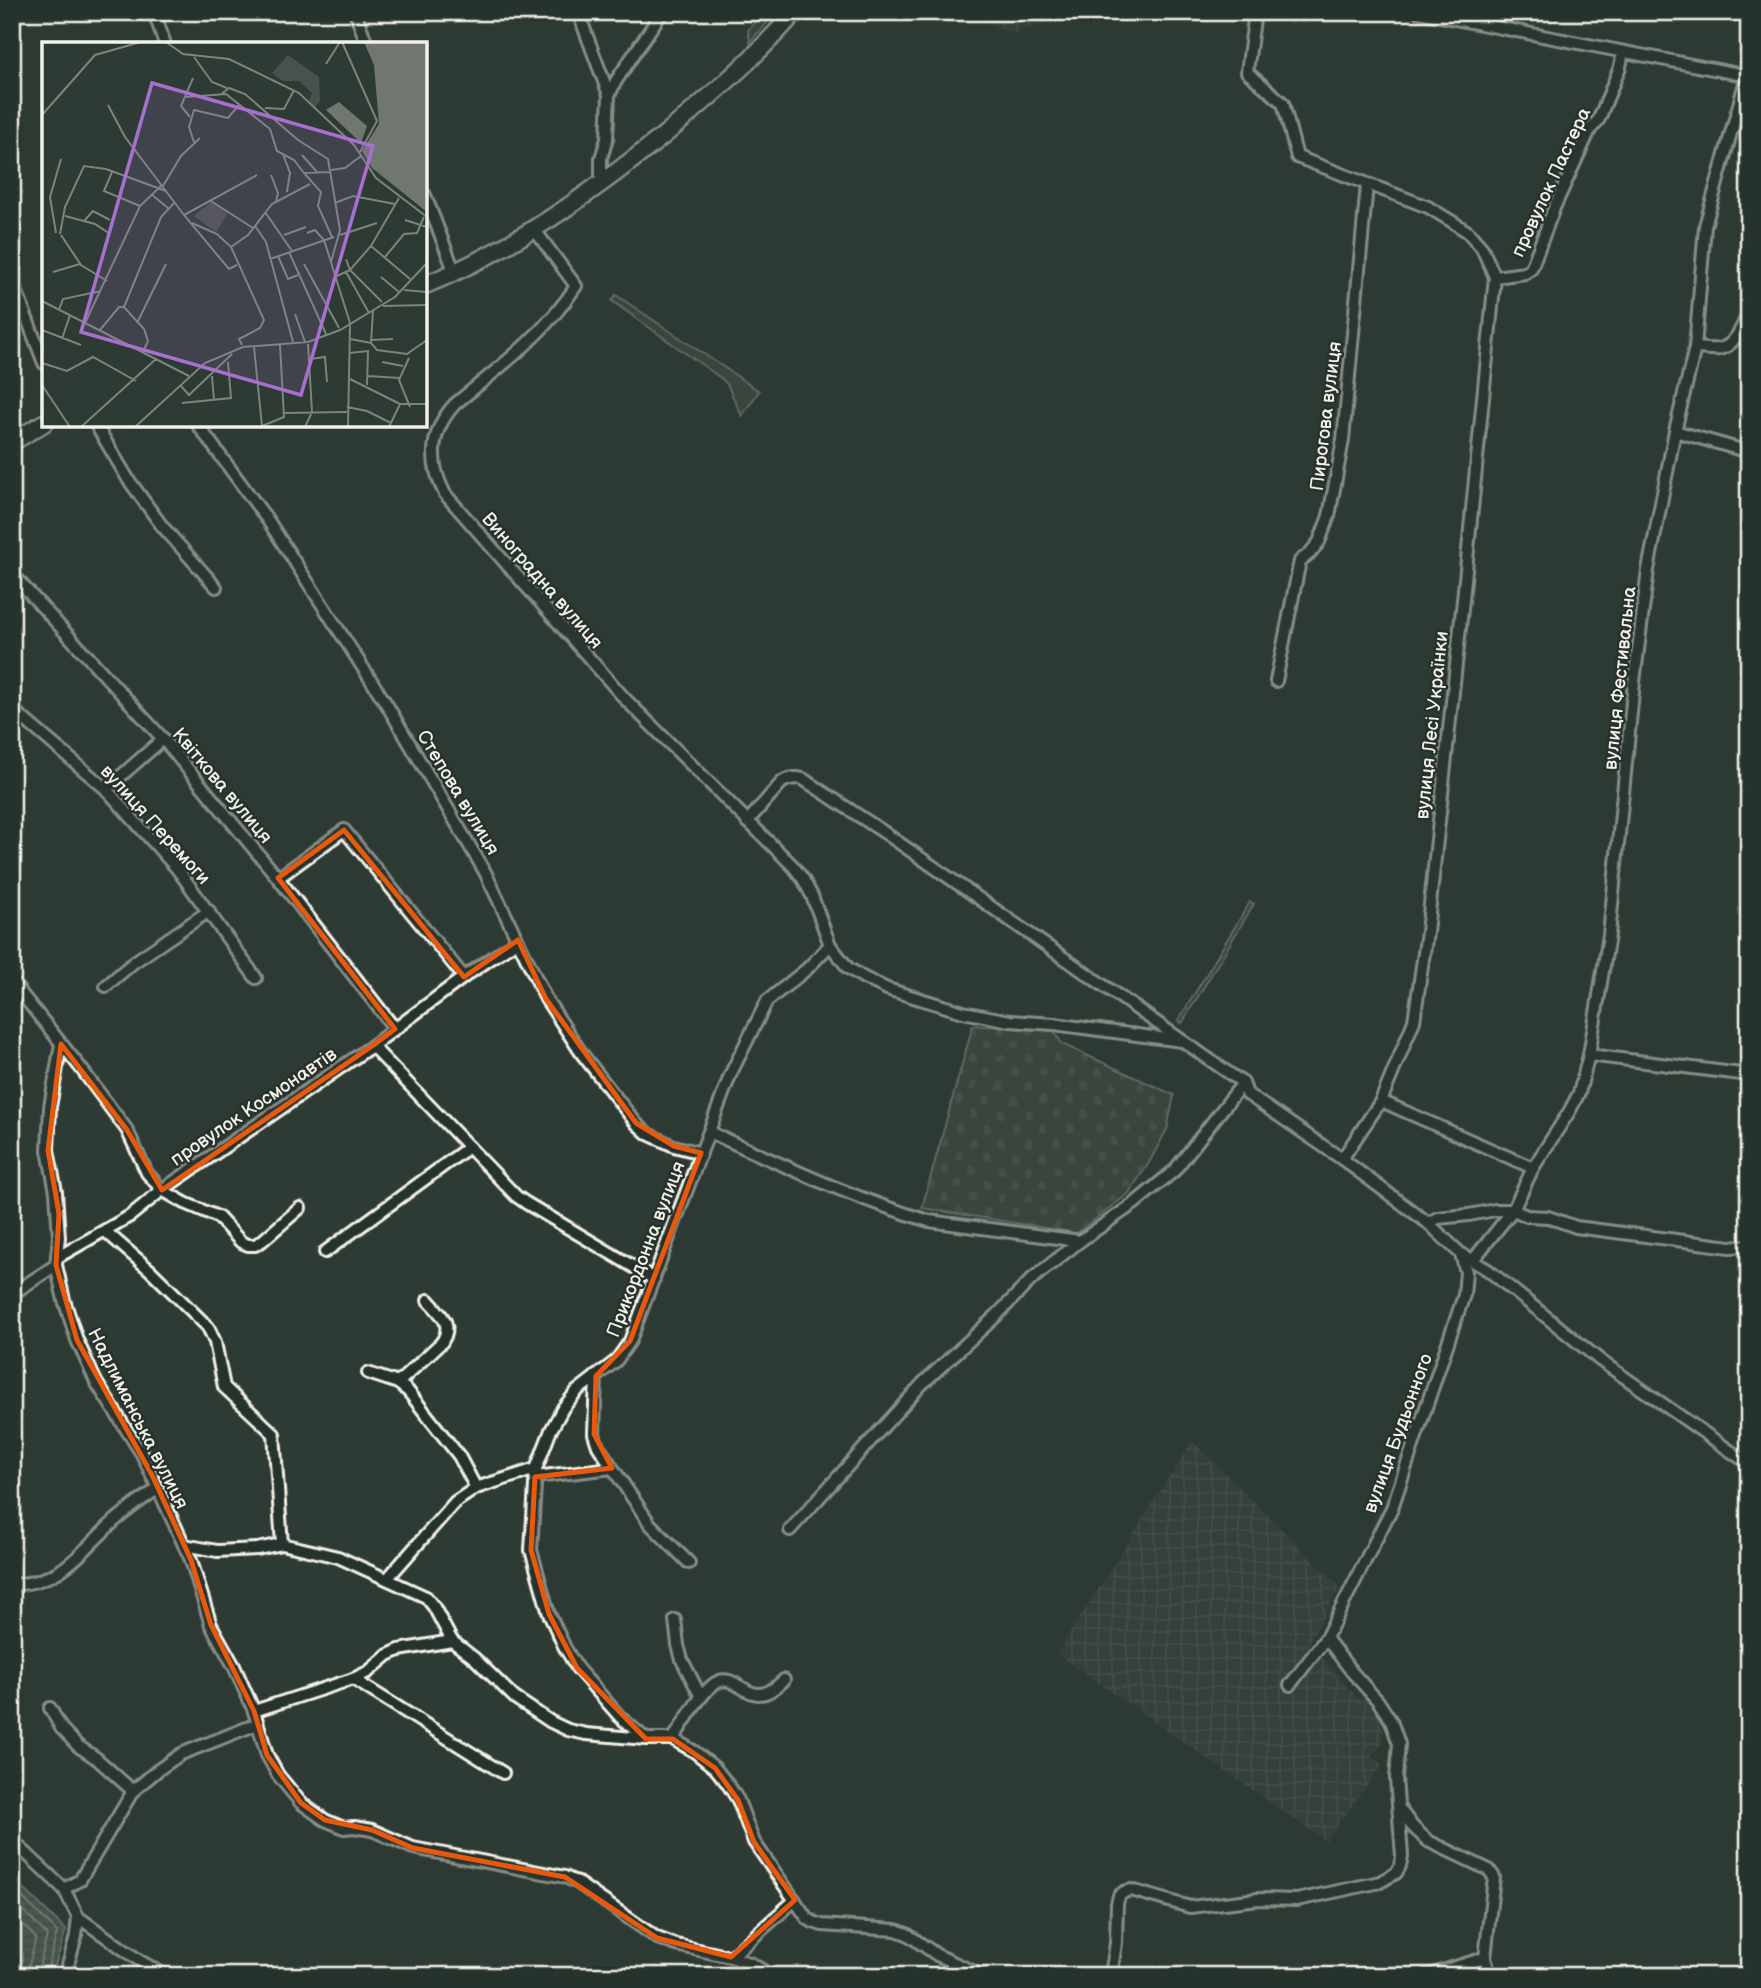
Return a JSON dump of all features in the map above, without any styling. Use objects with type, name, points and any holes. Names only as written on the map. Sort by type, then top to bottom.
[{"type":"highway","points":[[427,284],[455,273],[534,229],[601,185],[710,97],[795,12]]},
{"type":"highway","points":[[12,442],[42,424]]},
{"type":"street","points":[[154,12],[164,42]]},
{"type":"street","points":[[355,12],[366,42]]},
{"type":"street","points":[[578,12],[609,95],[607,139],[601,158],[601,185]]},
{"type":"street","points":[[609,95],[662,12]]},
{"type":"street","name":"провулок Пастера","points":[[1255,12],[1247,72],[1283,103],[1297,157],[1427,207],[1468,232],[1482,248],[1495,276],[1525,273],[1531,269],[1554,208],[1620,67],[1623,52]]},
{"type":"street","points":[[1419,12],[1748,76]]},
{"type":"street","name":"вулиця Фестивальна","points":[[1473,1260],[1513,1210],[1533,1168],[1569,1112],[1579,1093],[1589,1055],[1609,935],[1648,570],[1675,431],[1695,348],[1705,226],[1748,76]]},
{"type":"street","name":"Пирогова вулиця","points":[[1276,681],[1300,561],[1319,542],[1329,516],[1343,440],[1367,185]]},
{"type":"street","points":[[427,200],[455,273]]},
{"type":"street","name":"Виноградна вулиця","points":[[534,229],[576,286],[540,333],[446,413],[434,446],[436,479],[444,494],[626,700],[793,866],[812,896],[830,945]]},
{"type":"street","name":"вулиця Лесі Українки","points":[[1342,1159],[1381,1101],[1414,1021],[1463,600],[1495,276]]},
{"type":"street","points":[[13,283],[42,358]]},
{"type":"street","points":[[1695,348],[1721,349],[1729,345],[1749,313]]},
{"type":"street","points":[[97,427],[128,479],[162,526],[216,587]]},
{"type":"street","name":"Степова вулиця","points":[[199,427],[269,522],[387,705],[485,872],[546,999],[582,1054],[636,1123],[648,1133],[674,1146],[701,1153]]},
{"type":"street","points":[[1675,431],[1749,452]]},
{"type":"street","name":"Квіткова вулиця","points":[[12,574],[163,739],[278,878],[395,1029]]},
{"type":"street","name":"вулиця Перемоги","points":[[12,709],[106,789],[178,870],[256,978]]},
{"type":"street","points":[[106,789],[163,739]]},
{"type":"street","points":[[747,822],[782,782],[789,778],[803,779],[886,833],[1243,1083],[1247,1094],[1342,1159],[1428,1223],[1461,1254],[1488,1270],[1601,1361],[1749,1464]]},
{"type":"street","points":[[278,878],[344,830],[464,977]]},
{"type":"street","points":[[106,986],[134,962],[209,911]]},
{"type":"street","name":"провулок Космонавтів","points":[[12,1294],[57,1261],[130,1216],[162,1190],[372,1046],[518,940]]},
{"type":"street","points":[[830,945],[848,968],[864,978],[887,989],[962,1012],[1010,1021],[1055,1024],[1182,1041]]},
{"type":"street","name":"Прикордонна вулиця","points":[[646,1739],[620,1717],[576,1668],[549,1614],[531,1550],[535,1473],[551,1430],[563,1408],[577,1391],[616,1361],[630,1341],[731,1073],[768,1001],[807,969],[830,945]]},
{"type":"street","points":[[12,982],[127,1130],[147,1173],[162,1190],[218,1217],[248,1245],[262,1241],[300,1208]]},
{"type":"street","name":"Надлиманська вулиця","points":[[61,1044],[48,1130],[48,1150],[56,1192],[57,1261],[64,1300],[77,1340],[96,1382],[142,1454],[191,1560],[211,1625],[234,1666],[254,1711],[267,1755],[278,1776],[301,1803],[325,1820],[344,1828],[372,1830],[413,1848],[565,1877],[578,1883],[657,1938],[752,1964],[772,1976]]},
{"type":"street","points":[[372,1046],[468,1147],[526,1203],[654,1279]]},
{"type":"street","points":[[1589,1055],[1749,1075]]},
{"type":"street","points":[[790,1530],[922,1384],[997,1315],[1031,1279],[1174,1171],[1243,1083]]},
{"type":"street","points":[[1381,1101],[1533,1168]]},
{"type":"street","points":[[709,1132],[835,1188],[905,1214],[929,1220],[1080,1241]]},
{"type":"street","points":[[325,1252],[468,1147]]},
{"type":"street","points":[[1428,1223],[1438,1218],[1513,1210],[1527,1216],[1548,1217],[1576,1227],[1730,1247],[1749,1246]]},
{"type":"street","points":[[105,1231],[150,1270],[208,1327],[215,1342],[223,1387],[274,1434],[282,1544]]},
{"type":"street","name":"вулиця Будьонного","points":[[1290,1685],[1326,1638],[1392,1508],[1464,1295],[1466,1272],[1461,1254]]},
{"type":"street","points":[[398,1383],[442,1342],[447,1334],[448,1326],[428,1300]]},
{"type":"street","points":[[368,1373],[398,1383],[408,1391],[459,1456],[476,1488]]},
{"type":"street","points":[[596,1376],[594,1434],[598,1446],[650,1524],[689,1563]]},
{"type":"street","points":[[387,1579],[455,1502],[476,1488],[535,1473],[612,1468]]},
{"type":"street","points":[[12,1586],[41,1581],[52,1576],[83,1554],[108,1527],[158,1488]]},
{"type":"street","points":[[184,1545],[217,1551],[257,1549],[282,1544],[338,1557],[426,1597],[452,1642],[474,1658],[515,1698],[551,1722],[586,1734],[646,1739],[673,1738],[715,1768],[738,1800],[754,1842],[807,1918],[822,1925],[896,1930],[907,1934],[937,1955],[983,1976]]},
{"type":"street","points":[[675,1620],[682,1660],[701,1698]]},
{"type":"street","points":[[1111,1976],[1116,1943],[1117,1904],[1119,1896],[1124,1892],[1131,1890],[1189,1907],[1205,1907],[1258,1899],[1297,1900],[1380,1882],[1396,1873],[1400,1866],[1402,1844],[1396,1778],[1399,1744],[1391,1721],[1378,1701],[1326,1638]]},
{"type":"street","points":[[254,1711],[353,1679],[399,1650],[452,1642]]},
{"type":"street","points":[[353,1679],[503,1773]]},
{"type":"street","points":[[673,1738],[714,1684],[722,1680],[731,1681],[755,1694],[771,1691],[784,1680]]},
{"type":"street","points":[[50,1708],[61,1728],[78,1746],[134,1791]]},
{"type":"street","points":[[64,1889],[80,1880],[134,1791],[181,1754],[257,1724]]},
{"type":"street","points":[[1399,1808],[1428,1841],[1489,1870],[1494,1877],[1485,1958],[1490,1976]]},
{"type":"street","points":[[12,1840],[64,1889],[78,1917],[166,1976]]},
{"type":"street","points":[[731,1958],[794,1900]]},
{"type":"street","points":[[65,1976],[76,1936],[78,1917]]},
{"type":"street","points":[[1426,1976],[1485,1958]]},
{"type":"highlighted area","points":[[344,830],[464,977],[518,940],[546,999],[636,1123],[674,1146],[701,1153],[630,1341],[596,1376],[594,1434],[612,1468],[535,1477],[531,1550],[549,1614],[577,1668],[646,1739],[673,1739],[715,1768],[738,1800],[754,1842],[795,1900],[731,1957],[657,1938],[565,1877],[413,1848],[372,1830],[325,1820],[301,1803],[267,1755],[254,1711],[211,1625],[191,1560],[152,1475],[77,1340],[56,1265],[59,1214],[48,1150],[61,1044],[127,1130],[162,1190],[395,1029],[278,878]]},
{"type":"shaded area","points":[[969,12],[1076,12],[1076,13],[1010,34]]},
{"type":"shaded area","points":[[1192,1441],[1340,1587],[1308,1645],[1358,1699],[1363,1696],[1375,1711],[1383,1727],[1383,1743],[1371,1755],[1382,1765],[1326,1841],[1057,1654]]},
{"type":"green space","points":[[763,12],[776,12],[750,42],[748,30]]},
{"type":"green space","points":[[616,295],[759,391],[742,416],[722,379],[612,301]]},
{"type":"green space","points":[[907,840],[1164,1019],[1163,1022],[906,844]]},
{"type":"green space","points":[[1250,902],[1254,904],[1182,1023],[1178,1021]]},
{"type":"green space","points":[[973,1025],[1054,1031],[1062,1044],[1174,1095],[1167,1129],[1128,1194],[1077,1233],[922,1208]]},
{"type":"water","points":[[12,1877],[66,1930],[52,1976],[12,1976]]}]
